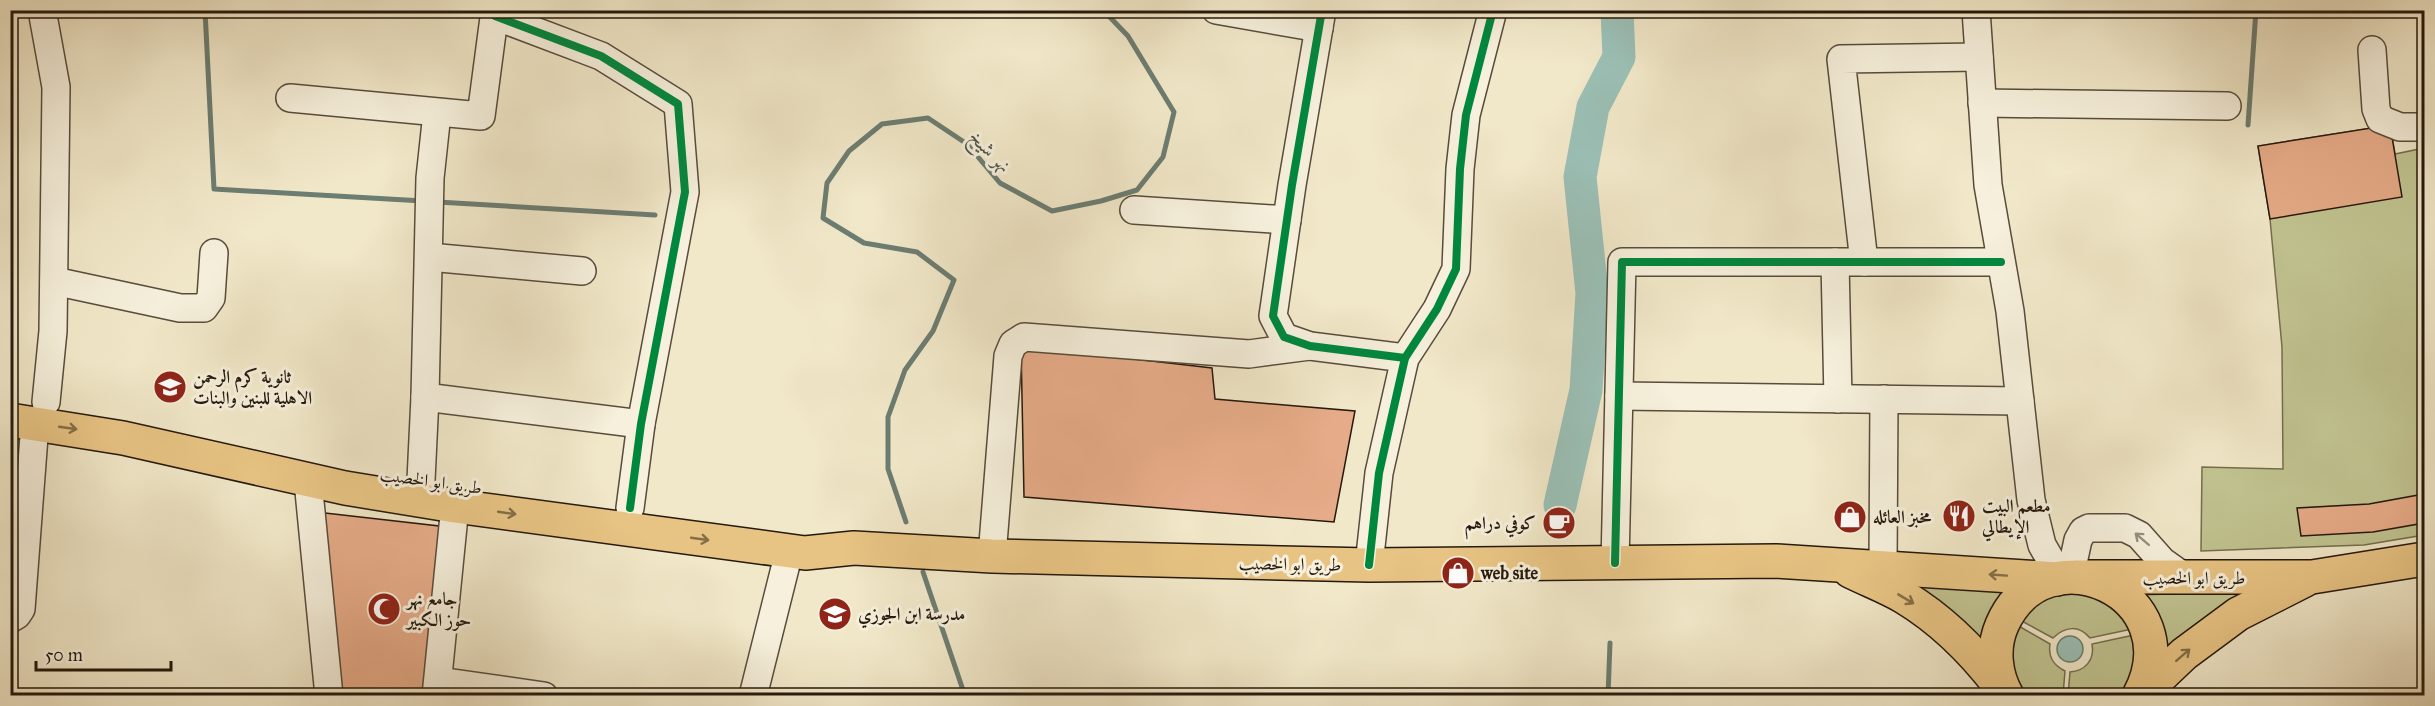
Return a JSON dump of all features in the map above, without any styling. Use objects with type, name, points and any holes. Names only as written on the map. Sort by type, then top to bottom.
[{"type":"main road","name":"طريق ابو الخصيب","points":[[10,398],[30,415],[308,481],[455,506],[789,552],[822,553],[854,548],[992,556],[1369,566],[1717,561],[1834,563],[2066,578],[2312,577],[2424,559]]},
{"type":"main road","name":"طريق ابو الخصيب","points":[[30,415],[128,418],[287,456],[421,480],[798,530],[823,536],[854,548]]},
{"type":"main road","name":"طريق ابو الخصيب","points":[[1834,563],[1903,597],[1938,621],[1976,656],[2007,695]]},
{"type":"main road","name":"طريق ابو الخصيب","points":[[2140,696],[2184,654],[2238,614],[2312,577]]},
{"type":"main road","points":[[2007,695],[1997,672],[1995,652],[1999,633],[2007,614],[2019,599],[2034,587],[2066,578],[2100,581],[2121,593],[2138,610],[2148,632],[2151,656],[2147,679],[2140,696]]},
{"type":"street","points":[[10,618],[17,615],[21,609],[30,415],[53,331],[56,87],[42,10]]},
{"type":"street","points":[[1216,10],[1321,19],[1273,316],[1284,337],[1310,346],[1405,358]]},
{"type":"street","points":[[1369,566],[1379,473],[1405,358],[1437,309],[1456,268],[1460,170],[1466,115],[1493,10]]},
{"type":"street","points":[[1977,10],[1988,185],[2010,311],[2035,521],[2042,545],[2066,578]]},
{"type":"street","points":[[290,98],[481,116],[495,13],[601,56],[678,104],[685,192],[641,424],[630,508]]},
{"type":"street","points":[[2372,50],[2376,109],[2380,118],[2400,127],[2424,127]]},
{"type":"street","points":[[1864,261],[1841,59],[1980,57]]},
{"type":"street","points":[[1982,103],[2227,106]]},
{"type":"street","points":[[421,480],[430,178],[437,113]]},
{"type":"street","points":[[1134,210],[1287,220]]},
{"type":"street","points":[[54,281],[180,308],[204,308],[211,298],[214,253]]},
{"type":"street","points":[[429,257],[582,271]]},
{"type":"street","points":[[1615,562],[1622,262],[2001,262]]},
{"type":"street","points":[[1835,262],[1838,399]]},
{"type":"street","points":[[992,556],[1008,356],[1013,344],[1024,338],[1249,354],[1310,346]]},
{"type":"street","points":[[1619,396],[2020,401]]},
{"type":"street","points":[[425,397],[641,424]]},
{"type":"street","points":[[1883,567],[1884,399]]},
{"type":"street","points":[[308,481],[329,696]]},
{"type":"street","points":[[455,506],[438,688],[544,696]]},
{"type":"street","points":[[2066,578],[2078,540],[2083,531],[2090,528],[2125,528],[2139,535],[2162,561],[2186,578]]},
{"type":"street","points":[[753,696],[789,552]]},
{"type":"green space","points":[[2390,125],[2395,154],[2424,148],[2424,535],[2364,545],[2201,551],[2202,467],[2283,469],[2282,347],[2270,219],[2258,146]]},
{"type":"green space","points":[[1915,585],[2008,592],[1989,614],[1982,641]]},
{"type":"green space","points":[[2079,590],[2111,602],[2132,629],[2090,638],[2077,629],[2067,629],[2053,638],[2020,620],[2045,597]]},
{"type":"green space","points":[[2245,593],[2241,599],[2160,650],[2138,595]]},
{"type":"green space","points":[[2017,625],[2050,644],[2052,660],[2065,671],[2063,695],[2028,695],[2022,687],[2014,670],[2012,653]]},
{"type":"green space","points":[[2134,635],[2133,667],[2118,695],[2068,696],[2070,672],[2088,664],[2093,650],[2092,644]]},
{"type":"water","points":[[2070,636],[2079,640],[2083,649],[2079,658],[2070,662],[2061,658],[2057,649],[2061,640]]},
{"type":"building","points":[[2390,125],[2402,197],[2270,219],[2258,146]]},
{"type":"building","points":[[1021,346],[1212,368],[1215,399],[1355,411],[1334,522],[1024,497]]},
{"type":"building","points":[[2424,494],[2424,523],[2373,532],[2301,536],[2297,508],[2369,504]]},
{"type":"building","name":"جامع نهر حوز الكبير","points":[[325,513],[439,526],[433,694],[336,693]]},
{"type":"waterway","points":[[205,10],[214,189],[423,201]]},
{"type":"waterway","name":"نهر شيخ","points":[[906,522],[888,469],[888,417],[905,370],[933,331],[954,280],[917,252],[864,243],[823,218],[827,183],[849,151],[882,124],[928,118],[967,144],[1000,183],[1052,211],[1101,201],[1137,190],[1163,157],[1174,112],[1128,36],[1103,10]]},
{"type":"waterway","points":[[1560,505],[1586,390],[1592,293],[1580,177],[1593,107],[1619,57],[1617,10]]},
{"type":"waterway","points":[[2248,125],[2256,10]]},
{"type":"waterway","points":[[438,202],[655,215]]},
{"type":"waterway","name":"نهر شيخ","points":[[923,572],[965,696]]},
{"type":"waterway","points":[[1608,696],[1610,643]]},
{"type":"cycle path","points":[[1322,10],[1292,185],[1273,316],[1284,337],[1310,346],[1405,358]]},
{"type":"cycle path","points":[[1369,565],[1379,473],[1405,358],[1437,309],[1456,269],[1460,169],[1466,115],[1493,10]]},
{"type":"cycle path","points":[[495,16],[601,56],[678,104],[685,192],[641,424],[630,508]]},
{"type":"cycle path","points":[[1615,563],[1622,262],[2001,262]]},
{"type":"place","name":"ثانوية كرم الرحمن الاهلية للبنين والبنات","points":[[170,387]]},
{"type":"place","name":"مطعم البيت الإيطالي","points":[[1959,516]]},
{"type":"place","name":"مخبز العائله","points":[[1850,517]]},
{"type":"place","name":"كوفي دراهم","points":[[1559,523]]},
{"type":"place","name":"web site","points":[[1458,573]]},
{"type":"place","name":"جامع نهر حوز الكبير","points":[[384,609]]},
{"type":"place","name":"مدرسة ابن الجوزي","points":[[835,614]]}]
